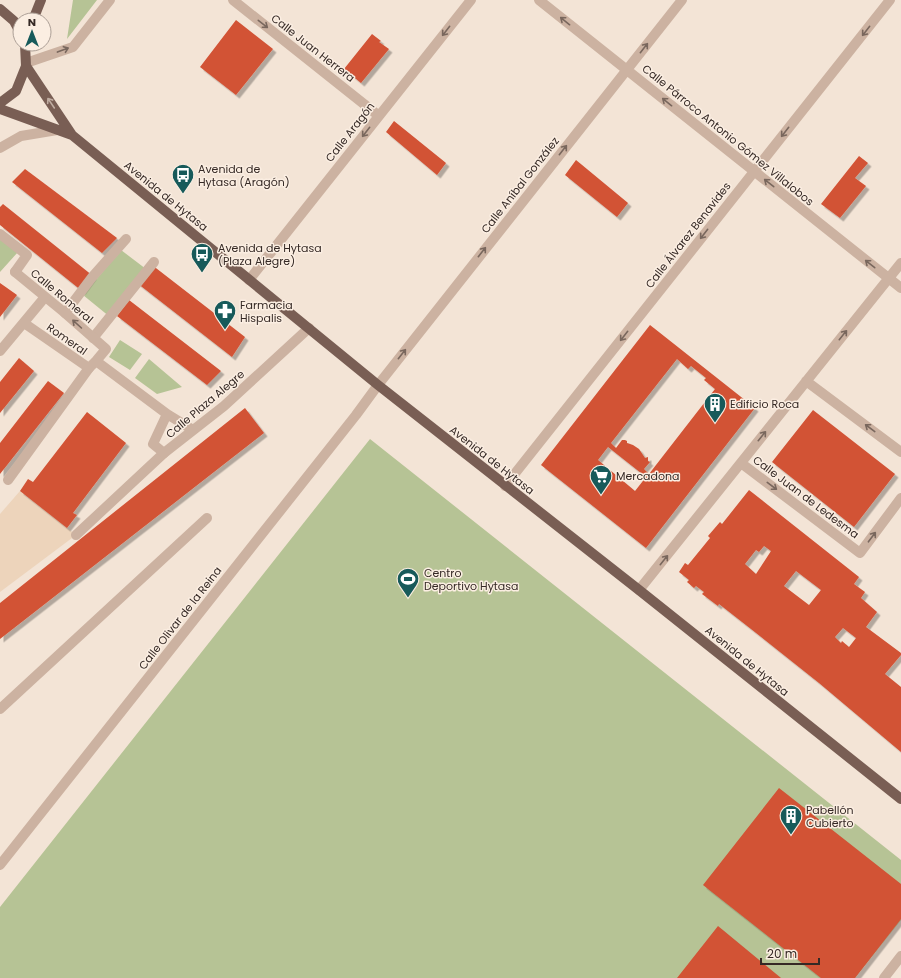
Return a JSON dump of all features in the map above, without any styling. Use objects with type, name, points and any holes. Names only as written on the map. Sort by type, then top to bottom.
[{"type":"main road","points":[[36,12],[41,0]]},
{"type":"main road","points":[[0,9],[12,19]]},
{"type":"main road","points":[[0,103],[16,91],[26,65],[25,52]]},
{"type":"main road","points":[[26,65],[72,135]]},
{"type":"main road","points":[[0,109],[72,135]]},
{"type":"main road","name":"Avenida de Hytasa","points":[[72,135],[378,385],[639,590],[901,799]]},
{"type":"street","points":[[26,65],[73,46],[110,0]]},
{"type":"street","name":"Calle Juan Herrera","points":[[233,0],[379,116]]},
{"type":"street","name":"Calle Aragón","points":[[249,280],[471,0]]},
{"type":"street","name":"Calle Párroco Antonio Gómez Villalobos","points":[[539,0],[901,288]]},
{"type":"street","name":"Calle Aníbal González","points":[[378,385],[682,0]]},
{"type":"street","name":"Calle Álvarez Benavides","points":[[505,486],[890,0]]},
{"type":"street","points":[[0,148],[22,136],[57,130]]},
{"type":"street","name":"Calle Romeral","points":[[0,234],[27,255],[15,272],[66,313],[106,349],[92,365]]},
{"type":"street","points":[[66,313],[93,276],[126,238]]},
{"type":"street","points":[[93,338],[154,262]]},
{"type":"street","name":"Calle Juan de Ledesma","points":[[639,590],[901,262]]},
{"type":"street","points":[[0,351],[45,297]]},
{"type":"street","name":"Romeral","points":[[24,322],[92,365]]},
{"type":"street","name":"Calle Plaza Alegre","points":[[92,365],[167,414],[153,444],[164,453],[224,406],[308,328]]},
{"type":"street","points":[[8,480],[92,365]]},
{"type":"street","points":[[806,381],[901,452]]},
{"type":"street","name":"Calle Olivar de la Reina","points":[[0,865],[352,421],[378,385]]},
{"type":"street","points":[[167,414],[193,430]]},
{"type":"street","points":[[76,535],[164,453]]},
{"type":"street","name":"Calle Juan de Ledesma","points":[[741,463],[860,553],[901,498]]},
{"type":"street","points":[[0,709],[207,518]]},
{"type":"street","points":[[884,978],[901,956]]},
{"type":"green space","points":[[73,0],[97,0],[67,39]]},
{"type":"green space","points":[[0,239],[18,252],[0,272]]},
{"type":"green space","points":[[121,250],[146,269],[110,317],[83,295]]},
{"type":"green space","points":[[120,340],[142,354],[130,370],[109,357]]},
{"type":"green space","points":[[149,359],[182,387],[157,394],[135,378]]},
{"type":"green space","name":"Centro Deportivo Hytasa","points":[[370,439],[901,860],[901,920],[855,978],[0,978],[0,907]]},
{"type":"shaded area","points":[[20,491],[76,535],[0,592],[0,514]]},
{"type":"building","points":[[236,20],[273,49],[236,95],[200,67]]},
{"type":"building","points":[[372,34],[381,41],[379,42],[389,49],[361,83],[344,69]]},
{"type":"building","points":[[394,121],[446,163],[437,175],[386,132]]},
{"type":"building","points":[[859,156],[868,163],[855,178],[866,186],[840,218],[821,204]]},
{"type":"building","points":[[576,160],[628,203],[617,217],[565,175]]},
{"type":"building","points":[[25,169],[117,238],[102,253],[12,182]]},
{"type":"building","points":[[3,204],[93,276],[82,291],[0,225],[0,207]]},
{"type":"building","points":[[152,265],[245,337],[232,357],[137,283]]},
{"type":"building","points":[[0,283],[17,295],[0,317]]},
{"type":"building","points":[[129,300],[221,371],[207,385],[117,316]]},
{"type":"building","name":"Edificio Roca","points":[[650,325],[755,408],[646,548],[541,465]],"holes":[[[677,359],[688,369],[691,366],[706,378],[704,380],[715,389],[649,474],[644,469],[650,462],[648,461],[648,457],[645,458],[639,449],[627,443],[625,440],[622,440],[616,448],[611,443]],[[608,447],[646,477],[635,491],[598,460]]]},
{"type":"building","points":[[19,358],[34,371],[0,413],[0,382]]},
{"type":"building","points":[[48,381],[64,393],[0,474],[0,443]]},
{"type":"building","points":[[245,408],[264,433],[0,639],[0,603]]},
{"type":"building","points":[[813,410],[895,474],[854,527],[772,462]]},
{"type":"building","points":[[87,412],[126,443],[73,513],[77,515],[67,528],[20,491],[28,479],[33,482]]},
{"type":"building","points":[[749,490],[859,577],[854,584],[865,592],[861,598],[877,612],[866,627],[901,653],[901,655],[885,674],[901,687],[901,752],[819,683],[751,629],[719,604],[718,606],[702,594],[704,592],[696,586],[694,588],[687,582],[689,580],[679,572],[685,563],[688,565],[710,538],[708,536],[720,522],[722,524]],"holes":[[[764,546],[771,551],[756,574],[745,564],[756,550],[759,552]],[[796,571],[821,590],[809,605],[784,586]],[[843,628],[856,638],[849,647],[842,641],[841,643],[835,637]]]},
{"type":"building","name":"Pabellón Cubierto","points":[[779,788],[901,884],[901,919],[855,978],[821,978],[703,885]]},
{"type":"building","points":[[718,926],[781,978],[677,978]]},
{"type":"place","name":"Avenida de Hytasa (Aragón)","points":[[183,194]]},
{"type":"place","name":"Avenida de Hytasa (Plaza Alegre)","points":[[202,274]]},
{"type":"place","name":"Farmacia Hispalis","points":[[225,330]]},
{"type":"place","name":"Edificio Roca","points":[[715,424]]},
{"type":"place","name":"Mercadona","points":[[601,496]]},
{"type":"place","name":"Centro Deportivo Hytasa","points":[[408,598]]},
{"type":"place","name":"Pabellón Cubierto","points":[[791,836]]}]
